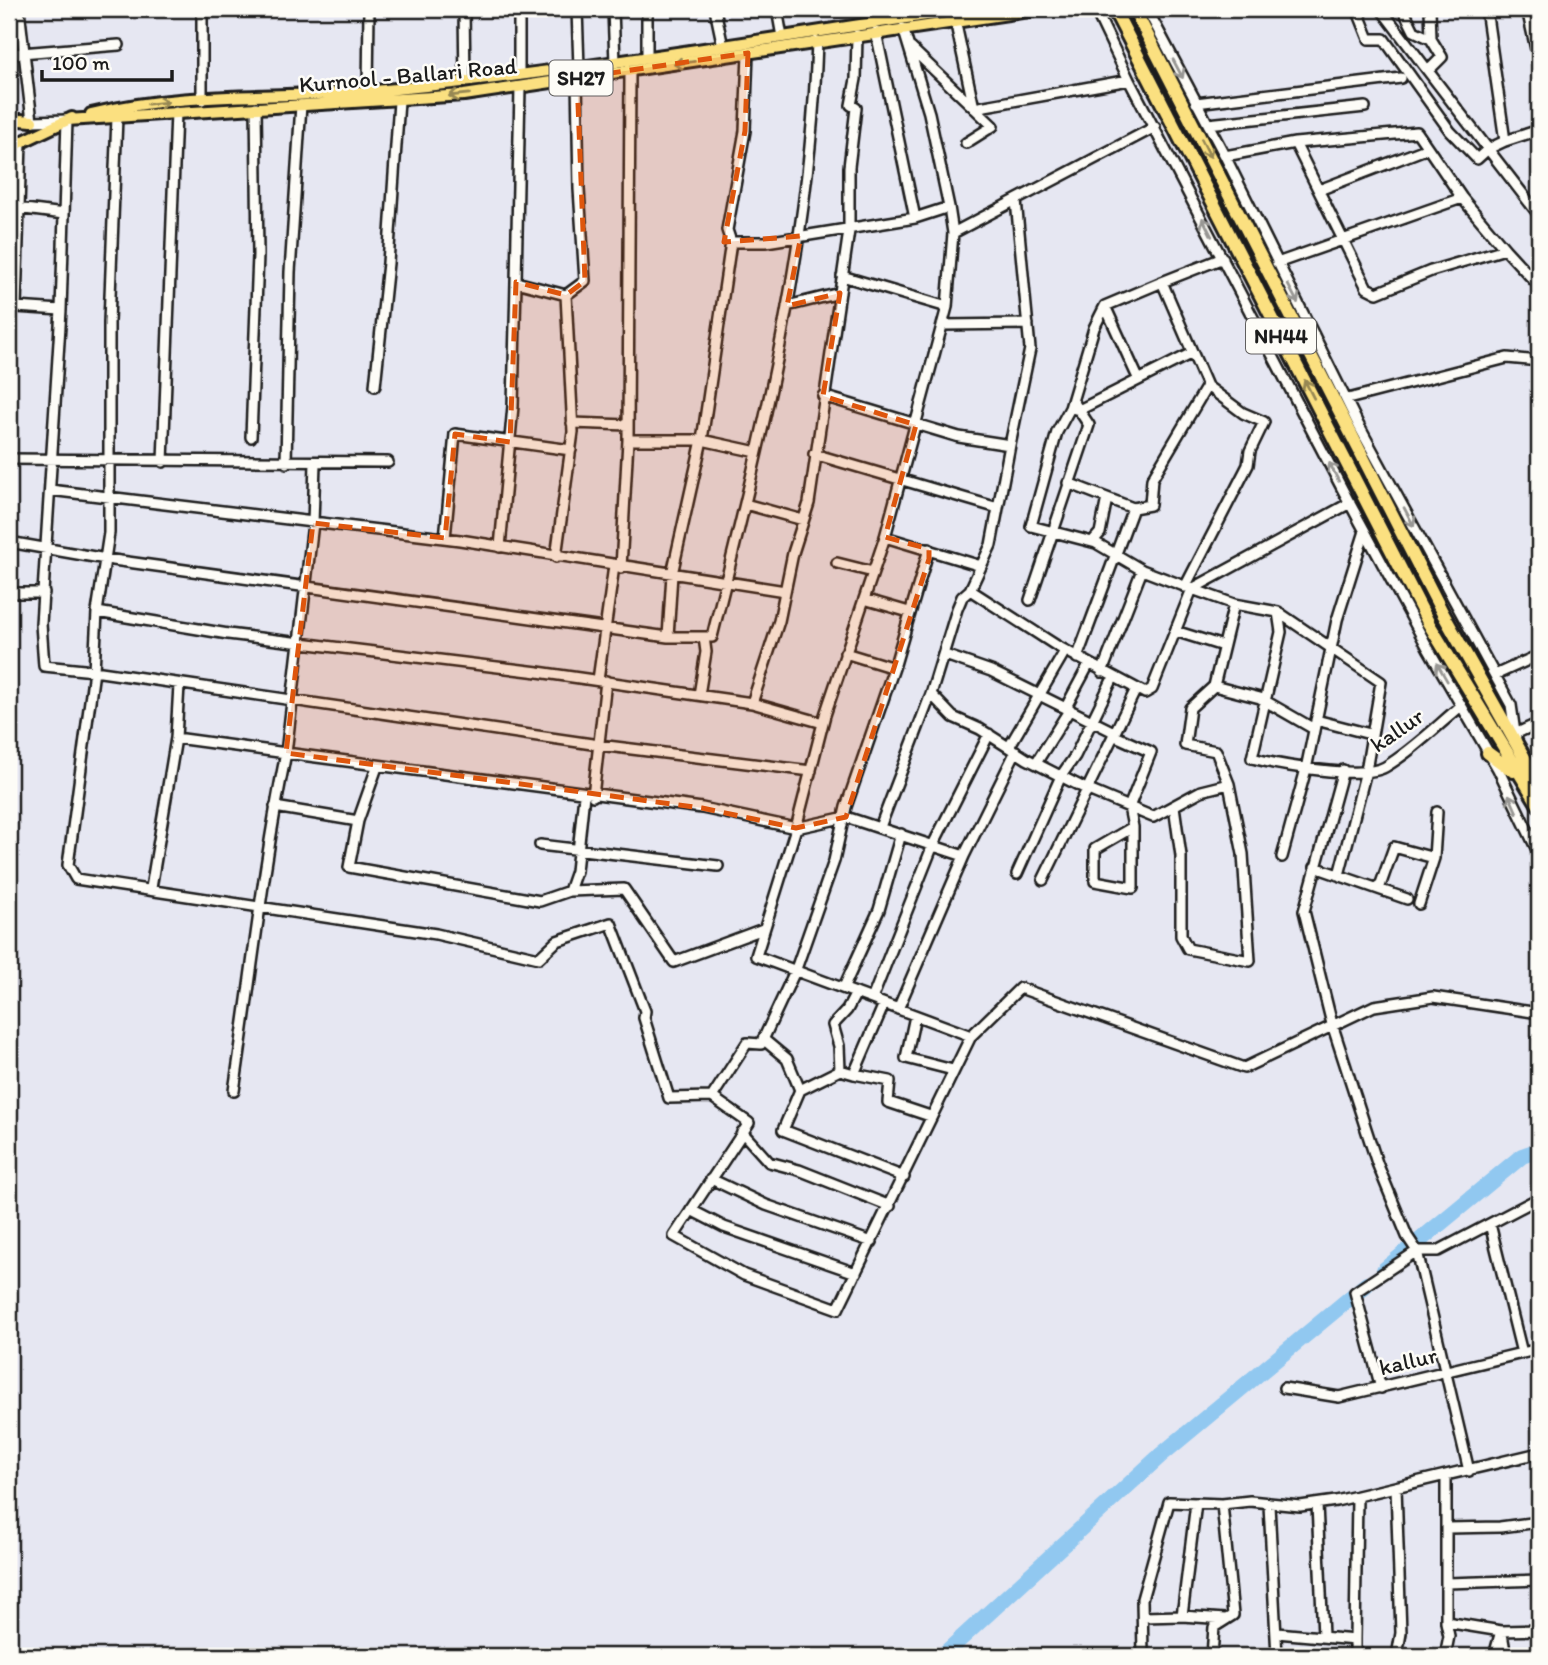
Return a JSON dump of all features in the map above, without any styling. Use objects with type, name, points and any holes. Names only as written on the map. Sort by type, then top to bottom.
[{"type":"highway","name":"NH44","points":[[1114,9],[1429,624],[1539,805]]},
{"type":"highway","name":"NH44","points":[[1134,9],[1442,612],[1539,784]]},
{"type":"highway","points":[[1488,753],[1519,775]]},
{"type":"main road","name":"Kurnool - Ballari Road","points":[[578,73],[615,63],[782,37],[909,13],[967,9]]},
{"type":"main road","name":"Kurnool - Ballari Road","points":[[67,120],[399,100],[578,73],[630,72],[817,41],[1042,9]]},
{"type":"main road","name":"Kurnool - Ballari Road","points":[[9,148],[67,120],[116,107],[368,92],[464,82],[519,81]]},
{"type":"main road","points":[[9,119],[32,121]]},
{"type":"street","points":[[19,9],[32,121],[67,120],[61,310],[44,593],[44,666],[599,745],[811,771]]},
{"type":"street","points":[[202,9],[202,100]]},
{"type":"street","points":[[368,92],[369,9]]},
{"type":"street","points":[[464,9],[464,82]]},
{"type":"street","points":[[500,547],[510,442],[516,282],[519,9]]},
{"type":"street","points":[[566,295],[584,281],[579,189],[578,9]]},
{"type":"street","points":[[613,9],[615,63]]},
{"type":"street","points":[[647,9],[648,58]]},
{"type":"street","points":[[715,9],[723,47]]},
{"type":"street","points":[[777,9],[782,37]]},
{"type":"street","points":[[1096,9],[1129,80],[1350,503],[1488,753],[1539,854]]},
{"type":"street","points":[[1147,9],[1225,156],[1348,399],[1359,426],[1511,705],[1516,741]]},
{"type":"street","points":[[1357,9],[1369,38],[1384,39],[1450,131],[1477,159],[1488,149],[1505,141],[1539,130]]},
{"type":"street","points":[[1381,9],[1539,215]]},
{"type":"street","points":[[1403,9],[1414,31],[1431,39]]},
{"type":"street","points":[[1428,71],[1442,57],[1431,39],[1430,9]]},
{"type":"street","points":[[1486,9],[1505,141]]},
{"type":"street","points":[[1527,9],[1539,63]]},
{"type":"street","points":[[955,20],[974,108]]},
{"type":"street","points":[[903,28],[929,113],[949,207],[953,233],[947,307],[885,537],[823,723],[796,828],[756,956],[971,1036]]},
{"type":"street","points":[[876,32],[915,218]]},
{"type":"street","points":[[752,703],[809,503],[814,454],[849,231],[849,167],[856,107],[850,105],[856,79],[857,35]]},
{"type":"street","points":[[9,542],[106,559],[668,637],[712,637],[757,452],[801,236],[814,115],[817,41]]},
{"type":"street","points":[[9,54],[119,45]]},
{"type":"street","points":[[909,45],[993,126],[965,143]]},
{"type":"street","points":[[668,637],[672,574],[702,440],[731,242],[727,230],[745,131],[748,53]]},
{"type":"street","points":[[569,891],[599,745],[606,627],[618,567],[628,440],[630,72]]},
{"type":"street","points":[[1196,103],[1401,78]]},
{"type":"street","points":[[974,108],[1129,80]]},
{"type":"street","points":[[375,386],[388,263],[399,100]]},
{"type":"street","points":[[286,463],[290,272],[301,105]]},
{"type":"street","points":[[251,437],[258,255],[256,107]]},
{"type":"street","points":[[1208,124],[1365,107]]},
{"type":"street","points":[[163,462],[176,112]]},
{"type":"street","points":[[117,117],[109,322],[106,559],[97,612],[94,671],[68,865],[76,878],[436,934],[540,958],[557,942],[611,923],[645,1011],[644,1018],[669,1098],[712,1097],[749,1123],[674,1236],[744,1275],[838,1309],[971,1036],[1020,988],[1244,1068],[1374,1006],[1433,998],[1539,1013]]},
{"type":"street","points":[[953,233],[1155,127]]},
{"type":"street","points":[[1225,156],[1295,143],[1417,131],[1462,198],[1539,286]]},
{"type":"street","points":[[21,142],[14,208],[16,307],[61,310]]},
{"type":"street","points":[[1295,143],[1367,288],[1377,293],[1431,271],[1505,249]]},
{"type":"street","points":[[1319,190],[1428,148]]},
{"type":"street","points":[[1277,263],[1462,198]]},
{"type":"street","points":[[880,827],[945,655],[957,609],[962,597],[970,590],[990,545],[998,509],[1030,349],[1016,200]]},
{"type":"street","points":[[731,242],[766,242],[849,231],[915,218],[949,207]]},
{"type":"street","points":[[14,208],[64,214]]},
{"type":"street","points":[[1223,258],[1105,306],[1094,328],[1074,406],[1057,432],[1031,526],[1092,542],[1142,570],[1234,604],[1278,611],[1381,682],[1370,734],[1366,771],[1339,875]]},
{"type":"street","points":[[842,276],[947,307]]},
{"type":"street","points":[[516,282],[566,295]]},
{"type":"street","points":[[970,590],[1065,651],[1113,678],[1145,693],[1152,689],[1175,631],[1188,588],[1248,465],[1250,452],[1264,422],[1243,414],[1207,386],[1162,282]]},
{"type":"street","points":[[787,306],[840,293]]},
{"type":"street","points":[[556,557],[571,450],[572,424],[566,295]]},
{"type":"street","points":[[1105,306],[1138,378]]},
{"type":"street","points":[[943,326],[1028,324]]},
{"type":"street","points":[[1074,406],[1192,353]]},
{"type":"street","points":[[1348,399],[1507,358],[1539,361]]},
{"type":"street","points":[[1068,483],[1133,508],[1150,505],[1152,479],[1207,386]]},
{"type":"street","points":[[823,396],[958,437],[1010,445]]},
{"type":"street","points":[[1030,600],[1051,541],[1051,531],[1089,425],[1074,406]]},
{"type":"street","points":[[572,424],[628,425]]},
{"type":"street","points":[[445,538],[455,434],[571,450]]},
{"type":"street","points":[[628,440],[702,440],[757,452]]},
{"type":"street","points":[[814,454],[998,509]]},
{"type":"street","points":[[9,459],[286,463],[388,461]]},
{"type":"street","points":[[234,1091],[275,807],[286,753],[313,523],[316,463]]},
{"type":"street","points":[[50,490],[445,538],[785,591]]},
{"type":"street","points":[[1092,542],[1100,533],[1107,498]]},
{"type":"street","points":[[1188,588],[1350,503]]},
{"type":"street","points":[[745,504],[803,520]]},
{"type":"street","points":[[1077,658],[1133,508]]},
{"type":"street","points":[[1282,857],[1306,769],[1331,647],[1365,531]]},
{"type":"street","points":[[885,537],[981,566]]},
{"type":"street","points":[[712,1097],[747,1042],[761,1044],[796,969],[834,861],[854,783],[894,668],[909,612],[926,568],[929,549]]},
{"type":"street","points":[[837,563],[873,572]]},
{"type":"street","points":[[1102,671],[1142,570]]},
{"type":"street","points":[[9,593],[44,593]]},
{"type":"street","points":[[864,599],[909,612]]},
{"type":"street","points":[[1174,806],[1181,856],[1181,936],[1188,948],[1250,961],[1243,854],[1229,784],[1216,751],[1185,745],[1190,708],[1214,685],[1234,604]]},
{"type":"street","points":[[1264,700],[1281,632],[1278,611]]},
{"type":"street","points":[[97,612],[298,643],[602,681],[752,703],[823,723]]},
{"type":"street","points":[[1175,631],[1223,646]]},
{"type":"street","points":[[699,695],[706,652],[704,637]]},
{"type":"street","points":[[898,1009],[1012,749],[1065,651]]},
{"type":"street","points":[[845,653],[894,668]]},
{"type":"street","points":[[945,655],[991,671],[1151,752],[1129,807],[1133,827],[1133,888],[1095,881],[1096,849],[1133,827]]},
{"type":"street","points":[[1495,675],[1539,655]]},
{"type":"street","points":[[1036,763],[1068,708],[1089,664]]},
{"type":"street","points":[[1017,874],[1061,776],[1075,756],[1113,678]]},
{"type":"street","points":[[151,888],[176,738],[179,685]]},
{"type":"street","points":[[1214,685],[1264,700],[1315,724],[1370,734]]},
{"type":"street","points":[[1043,880],[1136,689]]},
{"type":"street","points":[[931,694],[953,717],[989,734],[1036,763],[1086,789],[1153,817],[1200,791],[1229,784]]},
{"type":"street","name":"kallur","points":[[1264,700],[1252,758],[1306,769],[1366,771],[1383,768],[1461,706]]},
{"type":"street","points":[[1516,741],[1539,723]]},
{"type":"street","points":[[872,999],[933,845],[989,734]]},
{"type":"street","points":[[176,738],[377,766],[428,770],[589,796],[702,808],[796,828],[846,817],[964,856]]},
{"type":"street","points":[[377,766],[358,821],[349,867],[540,901],[569,891],[624,889],[629,891],[674,962],[763,929]]},
{"type":"street","points":[[1343,770],[1304,911],[1332,1024],[1377,1163],[1407,1236],[1417,1251],[1469,1471]]},
{"type":"street","points":[[275,807],[358,821]]},
{"type":"street","points":[[1419,904],[1434,858],[1437,812]]},
{"type":"street","points":[[844,987],[879,910],[901,834]]},
{"type":"street","points":[[540,845],[718,866]]},
{"type":"street","points":[[1379,889],[1394,847],[1434,858]]},
{"type":"street","points":[[1315,867],[1407,899]]},
{"type":"street","points":[[840,1070],[839,1046],[833,1025],[847,1010],[856,993]]},
{"type":"street","points":[[853,1074],[884,1004]]},
{"type":"street","points":[[915,1016],[906,1058],[953,1070]]},
{"type":"street","points":[[763,1039],[787,1059],[800,1090]]},
{"type":"street","points":[[904,1177],[783,1130],[800,1090],[840,1070],[890,1081],[888,1102],[930,1116]]},
{"type":"street","points":[[742,1132],[768,1162],[799,1170],[890,1206]]},
{"type":"street","points":[[711,1179],[766,1205],[872,1242]]},
{"type":"street","points":[[1381,1388],[1356,1292],[1417,1251],[1438,1251],[1539,1198]]},
{"type":"street","points":[[691,1210],[724,1227],[856,1273]]},
{"type":"street","points":[[1490,1224],[1522,1353]]},
{"type":"street","name":"kallur","points":[[1284,1388],[1339,1397],[1539,1349]]},
{"type":"street","points":[[1143,1656],[1142,1599],[1169,1502],[1317,1504],[1446,1477],[1539,1453]]},
{"type":"street","points":[[1445,1656],[1449,1636],[1446,1622],[1446,1477]]},
{"type":"street","points":[[1396,1487],[1401,1633],[1396,1656]]},
{"type":"street","points":[[1355,1656],[1357,1496]]},
{"type":"street","points":[[1182,1616],[1196,1503]]},
{"type":"street","points":[[1212,1656],[1214,1627],[1233,1615],[1222,1504]]},
{"type":"street","points":[[1317,1504],[1323,1636]]},
{"type":"street","points":[[1269,1505],[1277,1656]]},
{"type":"street","points":[[1447,1528],[1500,1527],[1539,1522]]},
{"type":"street","points":[[1447,1583],[1539,1580]]},
{"type":"street","points":[[1143,1617],[1226,1619]]},
{"type":"street","points":[[1446,1622],[1501,1631],[1539,1630]]},
{"type":"street","points":[[1494,1656],[1501,1631]]},
{"type":"street","points":[[1501,1631],[1506,1656]]},
{"type":"street","points":[[1277,1633],[1355,1640]]},
{"type":"highlighted area","points":[[748,53],[745,131],[724,242],[801,236],[787,306],[840,293],[823,396],[916,425],[885,537],[929,549],[929,559],[846,817],[796,828],[702,808],[286,753],[313,523],[445,538],[455,434],[510,442],[516,282],[566,295],[585,281],[577,78]]},
{"type":"waterway","points":[[1384,1270],[1522,1156],[1539,1150]]},
{"type":"waterway","points":[[942,1656],[1161,1455],[1367,1284]]}]
